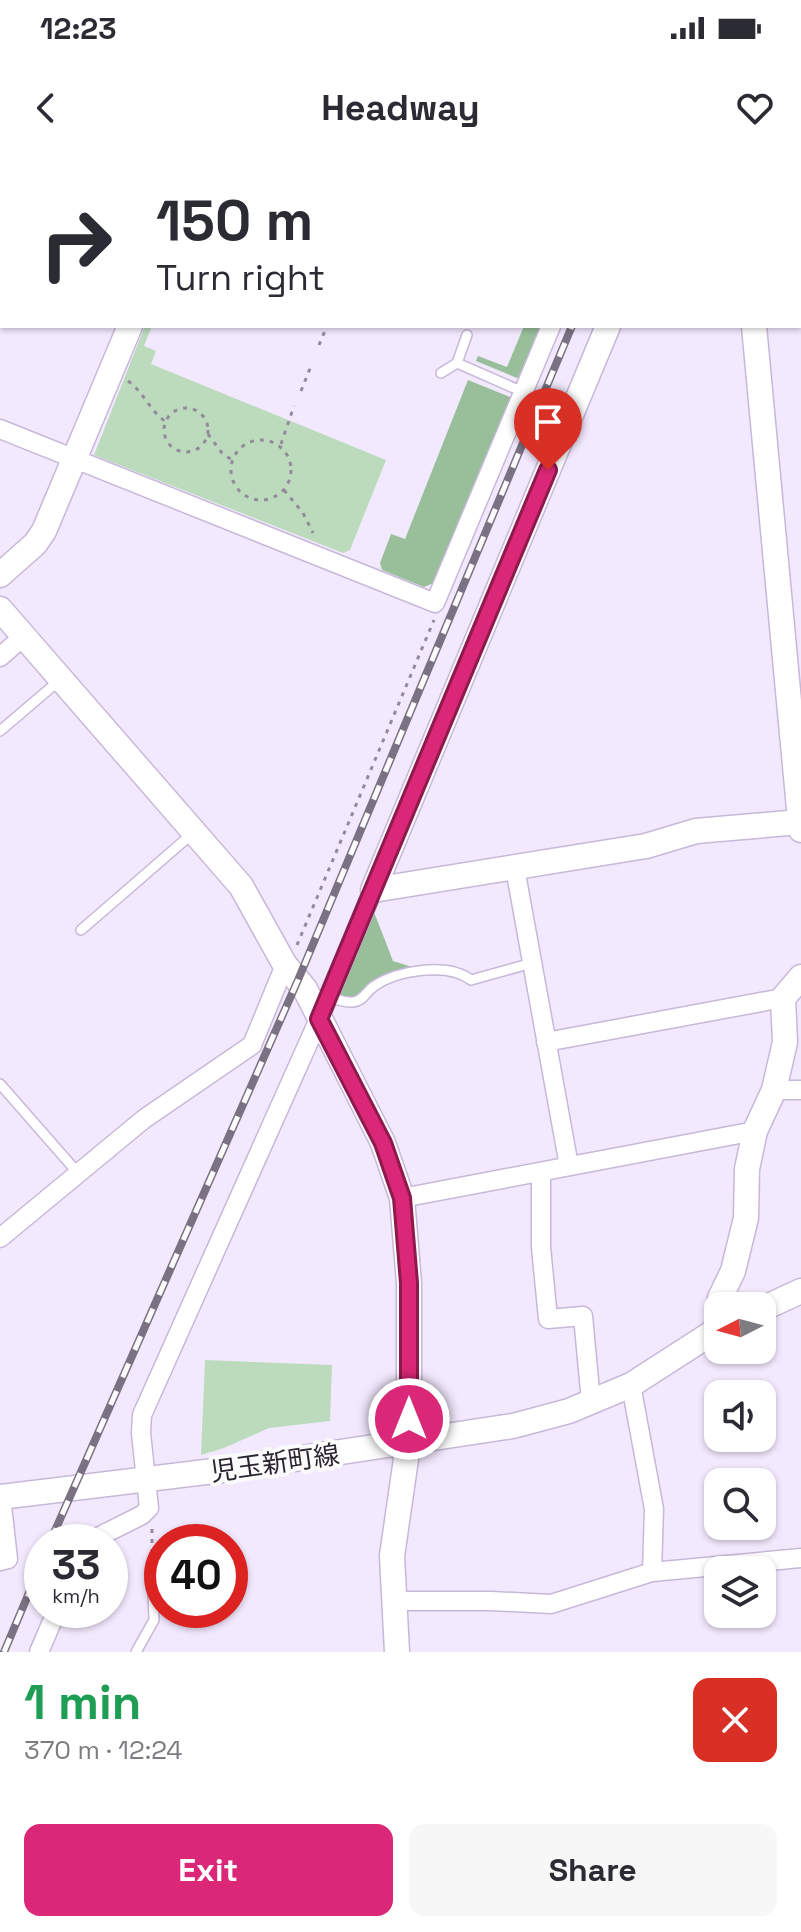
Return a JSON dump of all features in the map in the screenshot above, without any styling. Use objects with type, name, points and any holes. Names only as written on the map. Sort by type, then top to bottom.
[{"type":"street","points":[[0,575],[35,544],[44,531],[129,328]]},
{"type":"street","points":[[0,429],[435,603],[550,328]]},
{"type":"street","points":[[124,1524],[142,1515],[150,1504],[141,1433],[142,1415],[324,1008],[607,328]]},
{"type":"street","points":[[754,328],[797,741],[801,830]]},
{"type":"street","points":[[0,609],[241,886],[285,965],[324,1008],[383,1143],[402,1198],[409,1283],[407,1444],[392,1556],[397,1652]]},
{"type":"street","points":[[0,657],[24,636]]},
{"type":"street","points":[[373,890],[646,846],[696,831],[800,822]]},
{"type":"street","points":[[515,868],[569,1166]]},
{"type":"street","points":[[0,1238],[144,1119],[252,1045],[285,965]]},
{"type":"street","points":[[546,1042],[783,998],[801,977]]},
{"type":"street","points":[[723,1292],[733,1271],[746,1218],[747,1169],[755,1131],[774,1090],[785,1042],[783,998]]},
{"type":"street","points":[[774,1090],[801,1090]]},
{"type":"street","points":[[402,1198],[755,1131]]},
{"type":"street","points":[[541,1172],[541,1247],[548,1319],[583,1316],[591,1402]]},
{"type":"street","points":[[776,1303],[801,1291]]},
{"type":"street","name":"児玉新町線","points":[[0,1497],[407,1444],[525,1423],[591,1402],[631,1385],[704,1338]]},
{"type":"street","points":[[631,1385],[654,1509],[652,1572]]},
{"type":"street","points":[[0,1497],[8,1559],[0,1561]]},
{"type":"street","points":[[393,1601],[551,1604],[652,1572],[801,1558]]},
{"type":"street","points":[[39,1652],[49,1628]]},
{"type":"lane","points":[[441,373],[457,363],[467,335]]},
{"type":"lane","points":[[457,363],[523,392]]},
{"type":"lane","points":[[0,731],[61,679]]},
{"type":"lane","points":[[81,930],[196,831]]},
{"type":"lane","points":[[324,1008],[355,1002],[374,986],[422,970],[440,968],[461,972],[471,980],[532,963]]},
{"type":"lane","points":[[0,1084],[78,1173]]},
{"type":"lane","points":[[136,1652],[150,1628]]},
{"type":"path","points":[[319,345],[326,328]]},
{"type":"path","points":[[301,391],[311,366]]},
{"type":"path","points":[[122,378],[137,387],[151,410],[166,422]]},
{"type":"path","points":[[280,446],[294,406]]},
{"type":"path","points":[[208,434],[201,447],[194,451],[179,451],[165,436],[166,422],[181,408],[195,409],[206,420],[208,434],[222,453],[232,460]]},
{"type":"path","points":[[253,440],[267,440],[280,446],[291,462],[292,472],[284,490],[269,500],[250,498],[242,494],[232,478],[232,460],[240,448],[253,440]]},
{"type":"path","points":[[284,490],[303,513],[316,543]]},
{"type":"path","points":[[285,965],[437,614],[435,603]]},
{"type":"path","points":[[150,1504],[151,1524]]},
{"type":"green space","points":[[144,328],[151,328],[144,346],[156,351],[151,364],[386,460],[350,550],[343,553],[94,455]]},
{"type":"green space","points":[[523,328],[542,328],[522,376],[517,378],[476,361],[478,356],[507,367]]},
{"type":"green space","points":[[468,380],[510,397],[511,402],[436,582],[424,587],[382,570],[380,563],[391,534],[405,539]]},
{"type":"green space","points":[[369,899],[393,961],[422,970],[391,979],[359,1000],[328,997]]},
{"type":"green space","points":[[205,1360],[332,1365],[330,1421],[269,1428],[201,1455]]},
{"type":"railway","points":[[58,1524],[298,980],[571,328]]},
{"type":"railway","points":[[4,1652],[24,1605]]},
{"type":"route","points":[[409,1419],[409,1283],[402,1198],[383,1143],[319,1019],[548,470]]}]
